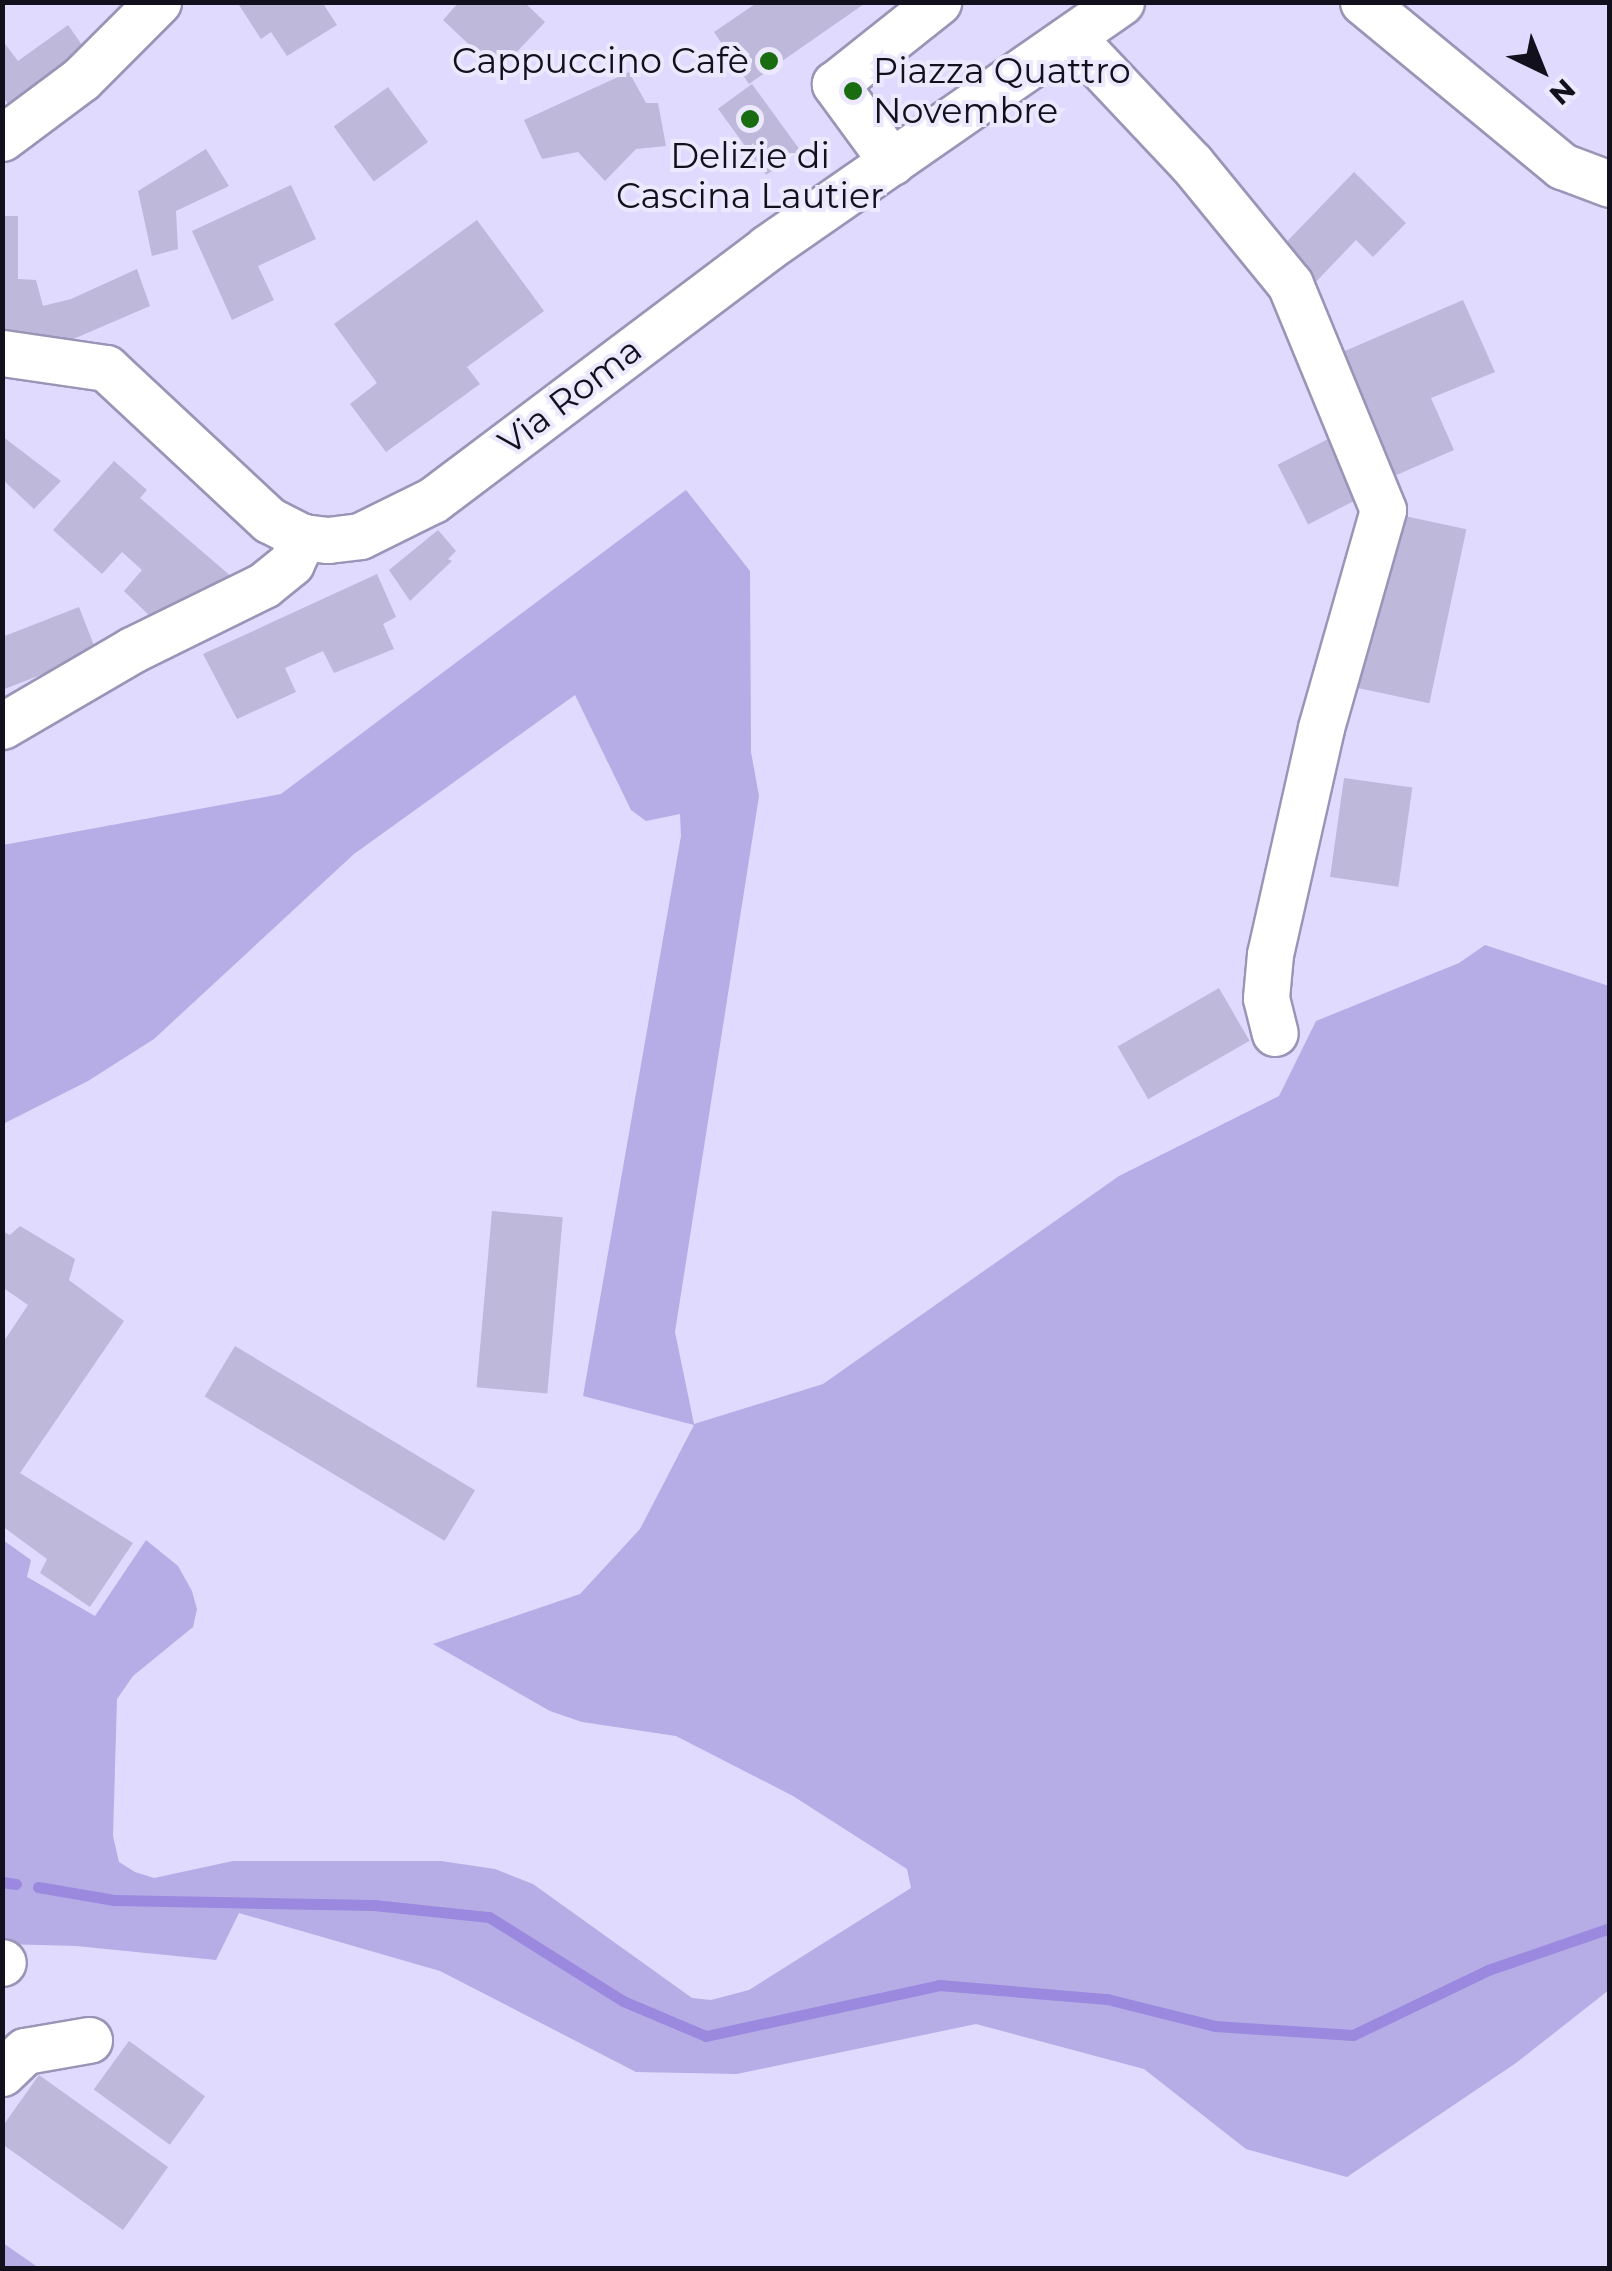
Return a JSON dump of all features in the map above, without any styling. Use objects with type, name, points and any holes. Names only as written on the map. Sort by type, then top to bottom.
[{"type":"street","points":[[2,138],[81,79],[158,2]]},
{"type":"street","points":[[892,162],[835,84],[938,2]]},
{"type":"street","name":"Via Roma","points":[[2,352],[106,368],[269,520],[303,537],[328,540],[360,536],[433,500],[767,248],[1121,2]]},
{"type":"street","points":[[1363,2],[1562,166],[1610,184]]},
{"type":"street","points":[[1073,38],[1191,163],[1290,284],[1383,510],[1321,728],[1270,954],[1266,998],[1275,1033]]},
{"type":"street","points":[[2,726],[132,650],[264,585],[291,563],[303,537]]},
{"type":"street","points":[[2,2072],[25,2052],[88,2040]]},
{"type":"shaded area","points":[[686,490],[750,571],[751,752],[759,796],[675,1332],[694,1424],[823,1384],[1119,1176],[1279,1096],[1316,1021],[1459,963],[1485,945],[1609,986],[1609,1990],[1516,2063],[1347,2177],[1246,2149],[1144,2069],[976,2024],[737,2074],[636,2072],[440,1971],[239,1913],[216,1960],[76,1946],[3,1944],[3,1540],[31,1560],[27,1577],[95,1616],[146,1540],[178,1566],[192,1591],[197,1609],[193,1627],[133,1676],[117,1699],[113,1836],[119,1862],[135,1872],[154,1878],[233,1861],[441,1861],[495,1869],[533,1884],[692,1998],[711,2000],[749,1990],[911,1888],[907,1869],[793,1796],[676,1736],[582,1722],[550,1711],[433,1644],[580,1594],[640,1529],[694,1425],[583,1396],[681,836],[680,814],[646,821],[631,810],[575,695],[354,854],[154,1039],[88,1081],[3,1124],[3,845],[281,794]]},
{"type":"shaded area","points":[[3,2243],[39,2268],[3,2268]]},
{"type":"building","points":[[322,2],[337,25],[287,56],[271,32],[261,39],[239,5]]},
{"type":"building","points":[[459,2],[524,2],[545,22],[498,72],[443,20]]},
{"type":"building","points":[[758,2],[867,2],[749,84],[714,32]]},
{"type":"building","points":[[68,25],[89,55],[13,110],[2,96],[2,40],[18,61]]},
{"type":"building","points":[[629,72],[646,103],[658,103],[666,146],[636,149],[605,181],[578,152],[542,159],[524,120]]},
{"type":"building","points":[[752,84],[800,150],[766,175],[718,109]]},
{"type":"building","points":[[388,87],[428,142],[374,181],[334,126]]},
{"type":"building","points":[[206,149],[229,186],[176,211],[178,249],[152,256],[138,191]]},
{"type":"building","points":[[1354,172],[1406,223],[1373,257],[1356,240],[1310,288],[1275,254]]},
{"type":"building","points":[[291,185],[316,239],[258,266],[274,300],[232,320],[192,231]]},
{"type":"building","points":[[2,216],[18,216],[18,279],[36,280],[43,306],[71,299],[137,269],[150,306],[64,343],[2,332]]},
{"type":"building","points":[[477,220],[544,311],[467,367],[480,384],[386,452],[350,404],[377,383],[334,324]]},
{"type":"building","points":[[1463,300],[1495,372],[1431,398],[1454,450],[1385,480],[1331,357]]},
{"type":"building","points":[[2,436],[61,481],[34,509],[2,479]]},
{"type":"building","points":[[1332,437],[1362,497],[1308,524],[1278,465]]},
{"type":"building","points":[[114,461],[147,490],[140,498],[233,578],[157,623],[124,591],[142,570],[122,552],[102,574],[53,530]]},
{"type":"building","points":[[1395,514],[1466,529],[1429,703],[1358,688]]},
{"type":"building","points":[[438,530],[456,551],[448,559],[452,561],[410,601],[389,570]]},
{"type":"building","points":[[377,574],[396,617],[383,624],[394,649],[334,673],[323,651],[285,668],[296,692],[237,719],[203,654]]},
{"type":"building","points":[[79,607],[97,653],[2,690],[2,637]]},
{"type":"building","points":[[1344,778],[1412,788],[1398,887],[1330,877]]},
{"type":"building","points":[[1219,988],[1250,1041],[1148,1099],[1118,1046]]},
{"type":"building","points":[[492,1211],[563,1217],[547,1394],[477,1387]]},
{"type":"building","points":[[20,1226],[75,1259],[69,1280],[124,1321],[20,1473],[133,1543],[90,1607],[40,1573],[47,1559],[2,1526],[2,1344],[28,1305],[2,1287],[2,1231],[10,1235]]},
{"type":"building","points":[[235,1346],[475,1490],[445,1541],[205,1397]]},
{"type":"building","points":[[129,2041],[205,2096],[170,2145],[94,2090]]},
{"type":"building","points":[[39,2075],[168,2167],[123,2230],[2,2144],[2,2127]]},
{"type":"waterway","points":[[2,1882],[16,1884]]},
{"type":"waterway","points":[[38,1887],[114,1900],[374,1905],[489,1917],[623,2001],[706,2036],[939,1985],[1107,1999],[1215,2026],[1353,2035],[1488,1970],[1610,1928]]},
{"type":"place","name":"Cappuccino Cafè","points":[[769,61]]},
{"type":"place","name":"Piazza Quattro Novembre","points":[[853,91]]},
{"type":"place","name":"Delizie di Cascina Lautier","points":[[750,119]]}]
